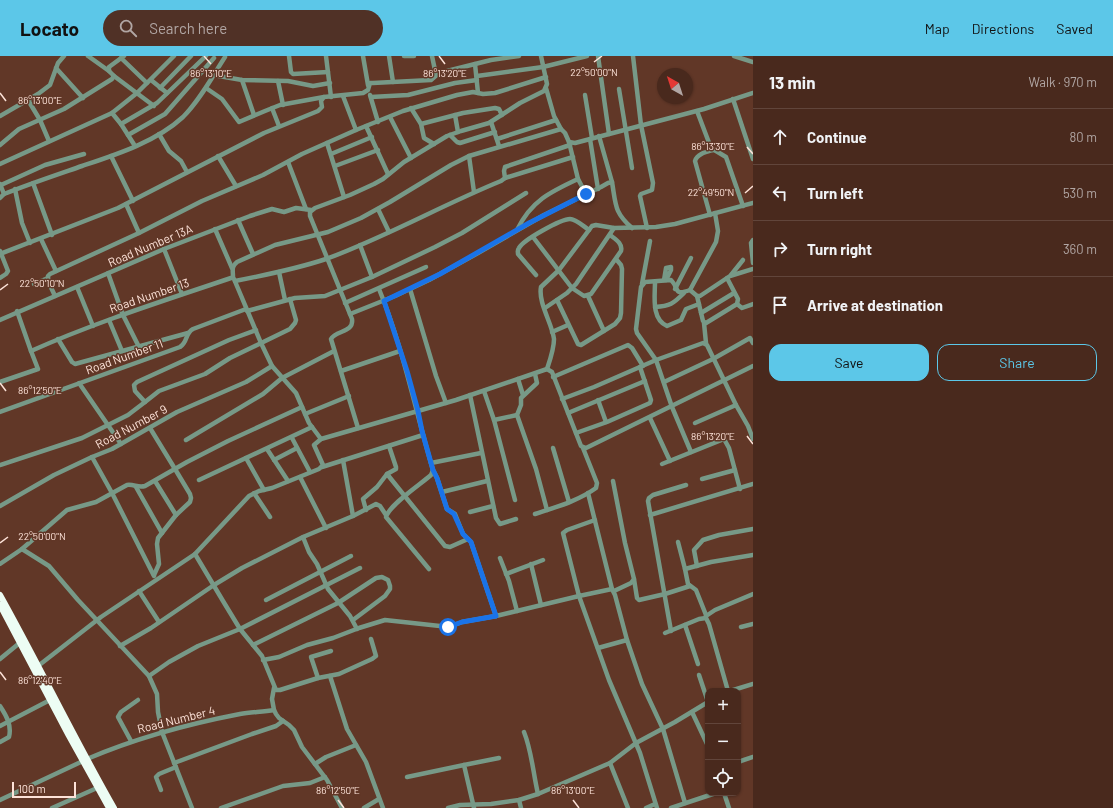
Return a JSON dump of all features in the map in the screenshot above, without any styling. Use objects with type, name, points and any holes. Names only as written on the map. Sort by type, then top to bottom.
[{"type":"highway","points":[[0,595],[50,700],[114,808]]},
{"type":"highway","points":[[0,605],[38,666],[85,760],[97,788],[109,808]]},
{"type":"street","points":[[0,116],[50,85],[56,68],[64,56]]},
{"type":"street","points":[[88,56],[154,106]]},
{"type":"street","points":[[0,164],[112,113],[149,82],[174,56]]},
{"type":"street","points":[[160,88],[191,56]]},
{"type":"street","points":[[121,124],[154,106],[206,56]]},
{"type":"street","points":[[289,56],[290,72],[293,74],[328,72]]},
{"type":"street","points":[[326,56],[332,97]]},
{"type":"street","points":[[363,56],[370,97],[378,122]]},
{"type":"street","points":[[389,56],[393,82]]},
{"type":"street","points":[[404,56],[414,56]]},
{"type":"street","points":[[432,56],[436,75]]},
{"type":"street","points":[[206,88],[222,99],[239,122],[283,105],[324,97],[363,93],[373,83],[426,81],[435,78],[439,73],[475,64],[519,56]]},
{"type":"street","points":[[541,56],[546,77],[546,88],[556,120],[565,133],[578,179],[586,194]]},
{"type":"street","points":[[370,97],[408,95],[477,78],[543,67],[587,56]]},
{"type":"street","points":[[598,56],[609,134]]},
{"type":"street","points":[[633,56],[642,125],[653,183],[652,190],[644,192],[640,196],[647,228]]},
{"type":"street","points":[[734,56],[753,62]]},
{"type":"street","points":[[108,71],[109,67],[122,57],[149,82],[167,93]]},
{"type":"street","points":[[0,198],[4,194],[33,183],[111,156],[159,134],[177,122],[184,115],[206,88],[224,57]]},
{"type":"street","points":[[128,135],[160,118],[170,110],[214,58]]},
{"type":"street","points":[[475,64],[478,93]]},
{"type":"street","points":[[56,68],[83,98]]},
{"type":"street","points":[[213,75],[242,80],[288,81],[312,86],[330,83]]},
{"type":"street","points":[[0,145],[19,129],[83,98],[112,80],[114,76]]},
{"type":"street","points":[[34,284],[48,278],[50,274],[56,271],[139,233],[202,201],[263,175],[356,130],[411,108],[457,95],[473,92],[495,93],[546,77]]},
{"type":"street","points":[[242,80],[254,115]]},
{"type":"street","points":[[278,81],[283,105]]},
{"type":"street","name":"Road Number 13A","points":[[0,320],[164,249],[238,220],[272,209],[284,212],[296,208],[309,210],[344,197],[374,184],[411,158],[450,135],[491,122],[520,103],[544,91],[546,88]]},
{"type":"street","points":[[619,89],[632,168]]},
{"type":"street","points":[[505,178],[505,167],[569,144],[697,111],[753,93]]},
{"type":"street","points":[[585,95],[598,189]]},
{"type":"street","points":[[343,96],[356,130]]},
{"type":"street","points":[[0,278],[8,271],[0,253],[52,235],[133,201],[218,156],[280,126],[321,110],[322,107],[320,101],[324,97]]},
{"type":"street","points":[[733,99],[753,159]]},
{"type":"street","points":[[28,100],[40,120],[49,141]]},
{"type":"street","points":[[272,108],[280,126]]},
{"type":"street","points":[[411,108],[421,124],[424,138],[434,144]]},
{"type":"street","points":[[421,124],[455,115],[495,108],[499,109],[502,115]]},
{"type":"street","points":[[697,111],[709,144],[713,150]]},
{"type":"street","points":[[112,113],[135,146]]},
{"type":"street","points":[[455,115],[458,132]]},
{"type":"street","points":[[390,117],[411,158]]},
{"type":"street","points":[[497,139],[556,120]]},
{"type":"street","points":[[491,122],[499,146]]},
{"type":"street","points":[[366,126],[388,174]]},
{"type":"street","points":[[232,268],[237,262],[275,244],[317,234],[350,223],[378,209],[451,165],[469,156],[561,129]]},
{"type":"street","points":[[450,135],[460,143],[495,132]]},
{"type":"street","points":[[159,134],[169,151],[181,161],[187,172]]},
{"type":"street","points":[[599,136],[612,182],[618,212],[622,219],[632,228]]},
{"type":"street","points":[[331,154],[372,137]]},
{"type":"street","points":[[327,143],[344,197]]},
{"type":"street","points":[[335,166],[378,150]]},
{"type":"street","points":[[710,215],[696,158],[699,155],[713,150],[720,152],[726,157],[743,206]]},
{"type":"street","points":[[4,194],[0,184],[45,165],[84,154]]},
{"type":"street","points":[[111,156],[133,201]]},
{"type":"street","points":[[218,156],[236,186]]},
{"type":"street","points":[[469,156],[474,192]]},
{"type":"street","name":"Road Number 13","points":[[31,351],[58,339],[182,294],[234,279],[292,270],[327,258],[389,232],[505,178],[573,157]]},
{"type":"street","points":[[288,162],[310,212],[310,216],[317,234],[350,314],[352,324],[351,327],[332,336],[331,339],[358,428]]},
{"type":"street","points":[[516,231],[524,217],[539,199],[578,179]]},
{"type":"street","points":[[350,314],[384,301],[452,268],[516,231],[612,182]]},
{"type":"street","points":[[33,183],[52,235]]},
{"type":"street","points":[[15,190],[22,223],[30,243]]},
{"type":"street","name":"Road Number 11","points":[[0,412],[180,347],[185,344],[188,333],[193,329],[246,310],[288,300],[312,296],[325,296],[410,260],[455,236],[526,194]]},
{"type":"street","points":[[547,369],[554,343],[541,295],[541,287],[559,270],[589,230],[596,225],[614,228],[647,228],[675,224],[753,203]]},
{"type":"street","points":[[126,204],[139,233]]},
{"type":"street","points":[[378,209],[389,232]]},
{"type":"street","points":[[655,307],[670,305],[690,290],[716,242],[718,231],[715,213]]},
{"type":"street","points":[[536,275],[518,254],[521,244],[562,221],[569,219],[573,219],[589,230]]},
{"type":"street","points":[[238,220],[254,254]]},
{"type":"street","points":[[545,308],[572,288],[614,228]]},
{"type":"street","points":[[215,229],[232,268],[234,279],[260,343],[272,366],[296,393],[312,427],[321,439]]},
{"type":"street","points":[[588,296],[616,259],[622,247],[610,235]]},
{"type":"street","points":[[533,237],[572,288],[580,294],[588,296]]},
{"type":"street","points":[[41,239],[56,271]]},
{"type":"street","points":[[753,240],[751,243],[753,263]]},
{"type":"street","points":[[650,241],[636,329],[637,333],[656,360],[672,407],[691,452]]},
{"type":"street","points":[[360,245],[372,276]]},
{"type":"street","points":[[164,249],[182,294]]},
{"type":"street","points":[[676,289],[691,258]]},
{"type":"street","points":[[557,300],[578,344],[581,345],[604,331],[620,318],[622,269],[621,265],[616,259]]},
{"type":"street","points":[[697,296],[702,295],[728,277],[743,260]]},
{"type":"street","points":[[346,303],[426,267]]},
{"type":"street","points":[[728,277],[753,268]]},
{"type":"street","points":[[0,464],[82,438],[128,415],[159,391],[205,374],[230,358],[284,332],[293,326],[296,320],[279,272]]},
{"type":"street","points":[[108,273],[123,315],[139,347]]},
{"type":"street","points":[[728,277],[738,299],[737,304]]},
{"type":"street","points":[[48,278],[55,296]]},
{"type":"street","points":[[642,284],[644,282],[665,280],[673,281],[676,289],[680,293],[684,293]]},
{"type":"street","points":[[655,282],[655,307],[661,322],[667,326],[681,320],[686,309],[699,304]]},
{"type":"street","points":[[77,287],[93,326]]},
{"type":"street","points":[[379,288],[418,411],[433,470],[447,509],[454,514],[463,534],[471,542],[496,616]]},
{"type":"street","points":[[410,289],[436,376],[446,403]]},
{"type":"street","points":[[690,290],[697,296],[704,323],[706,344],[748,426],[753,439]]},
{"type":"street","points":[[701,313],[734,293]]},
{"type":"street","points":[[588,296],[604,331]]},
{"type":"street","points":[[737,304],[742,308],[753,304]]},
{"type":"street","points":[[704,323],[709,322],[737,304]]},
{"type":"street","points":[[0,382],[38,369],[18,311]]},
{"type":"street","points":[[109,320],[122,351]]},
{"type":"street","points":[[552,332],[568,325]]},
{"type":"street","points":[[145,402],[135,391],[134,385],[137,382],[228,340],[256,330]]},
{"type":"street","points":[[58,339],[72,362],[75,364],[188,333]]},
{"type":"street","points":[[664,382],[750,338],[753,343],[753,349]]},
{"type":"street","points":[[562,400],[656,360],[700,344],[706,344]]},
{"type":"street","points":[[553,377],[628,345],[632,348],[642,366],[651,400],[650,403],[576,433]]},
{"type":"street","points":[[186,440],[263,394],[282,378],[334,351]]},
{"type":"street","points":[[341,371],[400,351]]},
{"type":"street","name":"Road Number 9","points":[[0,506],[54,475],[112,449],[189,406],[246,382],[272,366]]},
{"type":"street","points":[[583,448],[586,448],[650,418],[753,366]]},
{"type":"street","points":[[322,467],[322,462],[314,445],[321,439],[446,403],[547,369]]},
{"type":"street","points":[[535,514],[569,502],[588,493],[597,486],[583,448],[553,377],[550,370],[547,369]]},
{"type":"street","points":[[535,374],[537,383],[536,386],[523,395],[520,400],[521,405],[517,414],[536,469],[547,510]]},
{"type":"street","points":[[518,380],[523,395]]},
{"type":"street","points":[[568,413],[645,381]]},
{"type":"street","points":[[79,383],[121,444]]},
{"type":"street","points":[[484,391],[494,420],[515,500]]},
{"type":"street","points":[[470,395],[481,453],[496,518],[500,524],[516,519]]},
{"type":"street","points":[[305,414],[349,396]]},
{"type":"street","points":[[598,400],[606,422]]},
{"type":"street","points":[[696,424],[736,405]]},
{"type":"street","points":[[136,487],[145,486],[228,441],[302,407]]},
{"type":"street","points":[[494,420],[517,414]]},
{"type":"street","points":[[650,418],[670,461]]},
{"type":"street","points":[[199,480],[292,438],[312,427]]},
{"type":"street","points":[[150,428],[176,469],[192,498],[158,538],[157,544],[159,564],[155,577]]},
{"type":"street","points":[[38,666],[97,620],[139,591],[155,577],[195,554],[245,500],[254,493],[300,477],[322,467],[423,435]]},
{"type":"street","points":[[292,438],[310,472]]},
{"type":"street","points":[[662,464],[724,439],[729,448],[740,489]]},
{"type":"street","points":[[366,510],[363,499],[377,487],[387,474],[396,469],[389,446]]},
{"type":"street","points":[[274,460],[297,448]]},
{"type":"street","points":[[553,448],[569,502]]},
{"type":"street","points":[[267,449],[288,481]]},
{"type":"street","points":[[431,463],[481,453]]},
{"type":"street","points":[[92,457],[155,577]]},
{"type":"street","points":[[246,458],[264,490]]},
{"type":"street","points":[[344,460],[353,516]]},
{"type":"street","points":[[386,515],[405,497],[429,478],[433,473],[433,470]]},
{"type":"street","points":[[702,479],[735,470]]},
{"type":"street","points":[[387,474],[448,548],[468,539]]},
{"type":"street","points":[[300,477],[326,528]]},
{"type":"street","points":[[155,481],[176,515]]},
{"type":"street","points":[[442,492],[488,481]]},
{"type":"street","points":[[613,481],[638,600],[690,586]]},
{"type":"street","points":[[0,564],[22,549],[67,510],[96,502],[127,485],[132,484],[136,487],[162,533]]},
{"type":"street","points":[[650,515],[753,484]]},
{"type":"street","points":[[671,631],[648,501],[650,496],[686,485]]},
{"type":"street","points":[[254,493],[270,517]]},
{"type":"street","points":[[588,493],[627,640],[642,684],[663,728],[685,803]]},
{"type":"street","points":[[120,646],[242,568],[303,537],[378,505],[429,570]]},
{"type":"street","points":[[470,512],[493,506]]},
{"type":"street","points":[[595,520],[567,530],[563,533],[579,596],[609,680],[636,743],[656,806],[646,808]]},
{"type":"street","points":[[698,566],[694,550],[703,540],[719,535],[753,530]]},
{"type":"street","points":[[303,537],[309,552],[315,560],[327,586],[338,603],[353,620],[357,629]]},
{"type":"street","points":[[678,542],[688,584],[696,590],[709,624],[728,688]]},
{"type":"street","points":[[22,549],[49,566],[78,600],[149,676],[158,694],[158,712],[162,732],[192,808]]},
{"type":"street","points":[[195,554],[240,629],[263,660],[274,688],[272,699],[274,710],[279,718],[292,727],[302,747],[325,777],[342,808]]},
{"type":"street","points":[[685,569],[753,555]]},
{"type":"street","points":[[266,600],[351,556]]},
{"type":"street","points":[[500,558],[516,611]]},
{"type":"street","points":[[506,574],[543,560]]},
{"type":"street","points":[[531,564],[541,606]]},
{"type":"street","points":[[149,676],[169,662],[198,646],[240,629],[360,568]]},
{"type":"street","points":[[253,645],[338,603],[376,578],[382,577],[388,580],[390,586],[388,593],[353,620]]},
{"type":"street","points":[[263,660],[279,657],[302,647],[385,620],[448,627],[462,622],[613,590],[631,583],[634,578]]},
{"type":"street","points":[[139,591],[159,622]]},
{"type":"street","points":[[666,633],[753,594]]},
{"type":"street","points":[[741,627],[753,624]]},
{"type":"street","points":[[685,625],[698,664]]},
{"type":"street","points":[[274,688],[280,690],[318,678],[330,676],[375,658],[376,653],[371,639]]},
{"type":"street","points":[[598,648],[627,640]]},
{"type":"street","points":[[0,658],[22,641]]},
{"type":"street","points":[[318,678],[311,657],[331,651]]},
{"type":"street","points":[[699,675],[705,693]]},
{"type":"street","points":[[330,676],[348,729],[366,762],[383,808]]},
{"type":"street","points":[[739,688],[753,684]]},
{"type":"street","points":[[0,726],[50,700]]},
{"type":"street","points":[[131,741],[118,717],[122,712],[138,700]]},
{"type":"street","points":[[448,808],[460,805],[473,806],[519,800],[538,794],[610,763],[636,743],[705,704]]},
{"type":"street","points":[[0,706],[9,722],[11,731],[9,737],[0,742]]},
{"type":"street","name":"Road Number 4","points":[[0,800],[85,760],[131,741],[162,732],[224,718],[274,710]]},
{"type":"street","points":[[692,712],[705,740]]},
{"type":"street","points":[[161,790],[156,777],[159,774],[175,765],[252,734],[274,727],[283,721]]},
{"type":"street","points":[[524,732],[531,751],[533,771],[538,794]]},
{"type":"street","points":[[315,764],[326,757],[356,745]]},
{"type":"street","points":[[741,761],[753,757]]},
{"type":"street","points":[[407,777],[499,758]]},
{"type":"street","points":[[610,763],[628,808]]},
{"type":"street","points":[[464,765],[473,806]]},
{"type":"street","points":[[221,808],[283,786],[310,783],[325,777]]},
{"type":"street","points":[[54,808],[97,788]]},
{"type":"street","points":[[670,808],[707,796]]},
{"type":"street","points":[[725,796],[728,808]]},
{"type":"street","points":[[364,808],[380,799]]},
{"type":"street","points":[[519,800],[521,808]]},
{"type":"route","points":[[448,627],[462,622],[496,616],[471,542],[464,536],[454,514],[447,509],[433,470],[407,371],[384,301],[440,274],[529,223],[586,194]]}]
